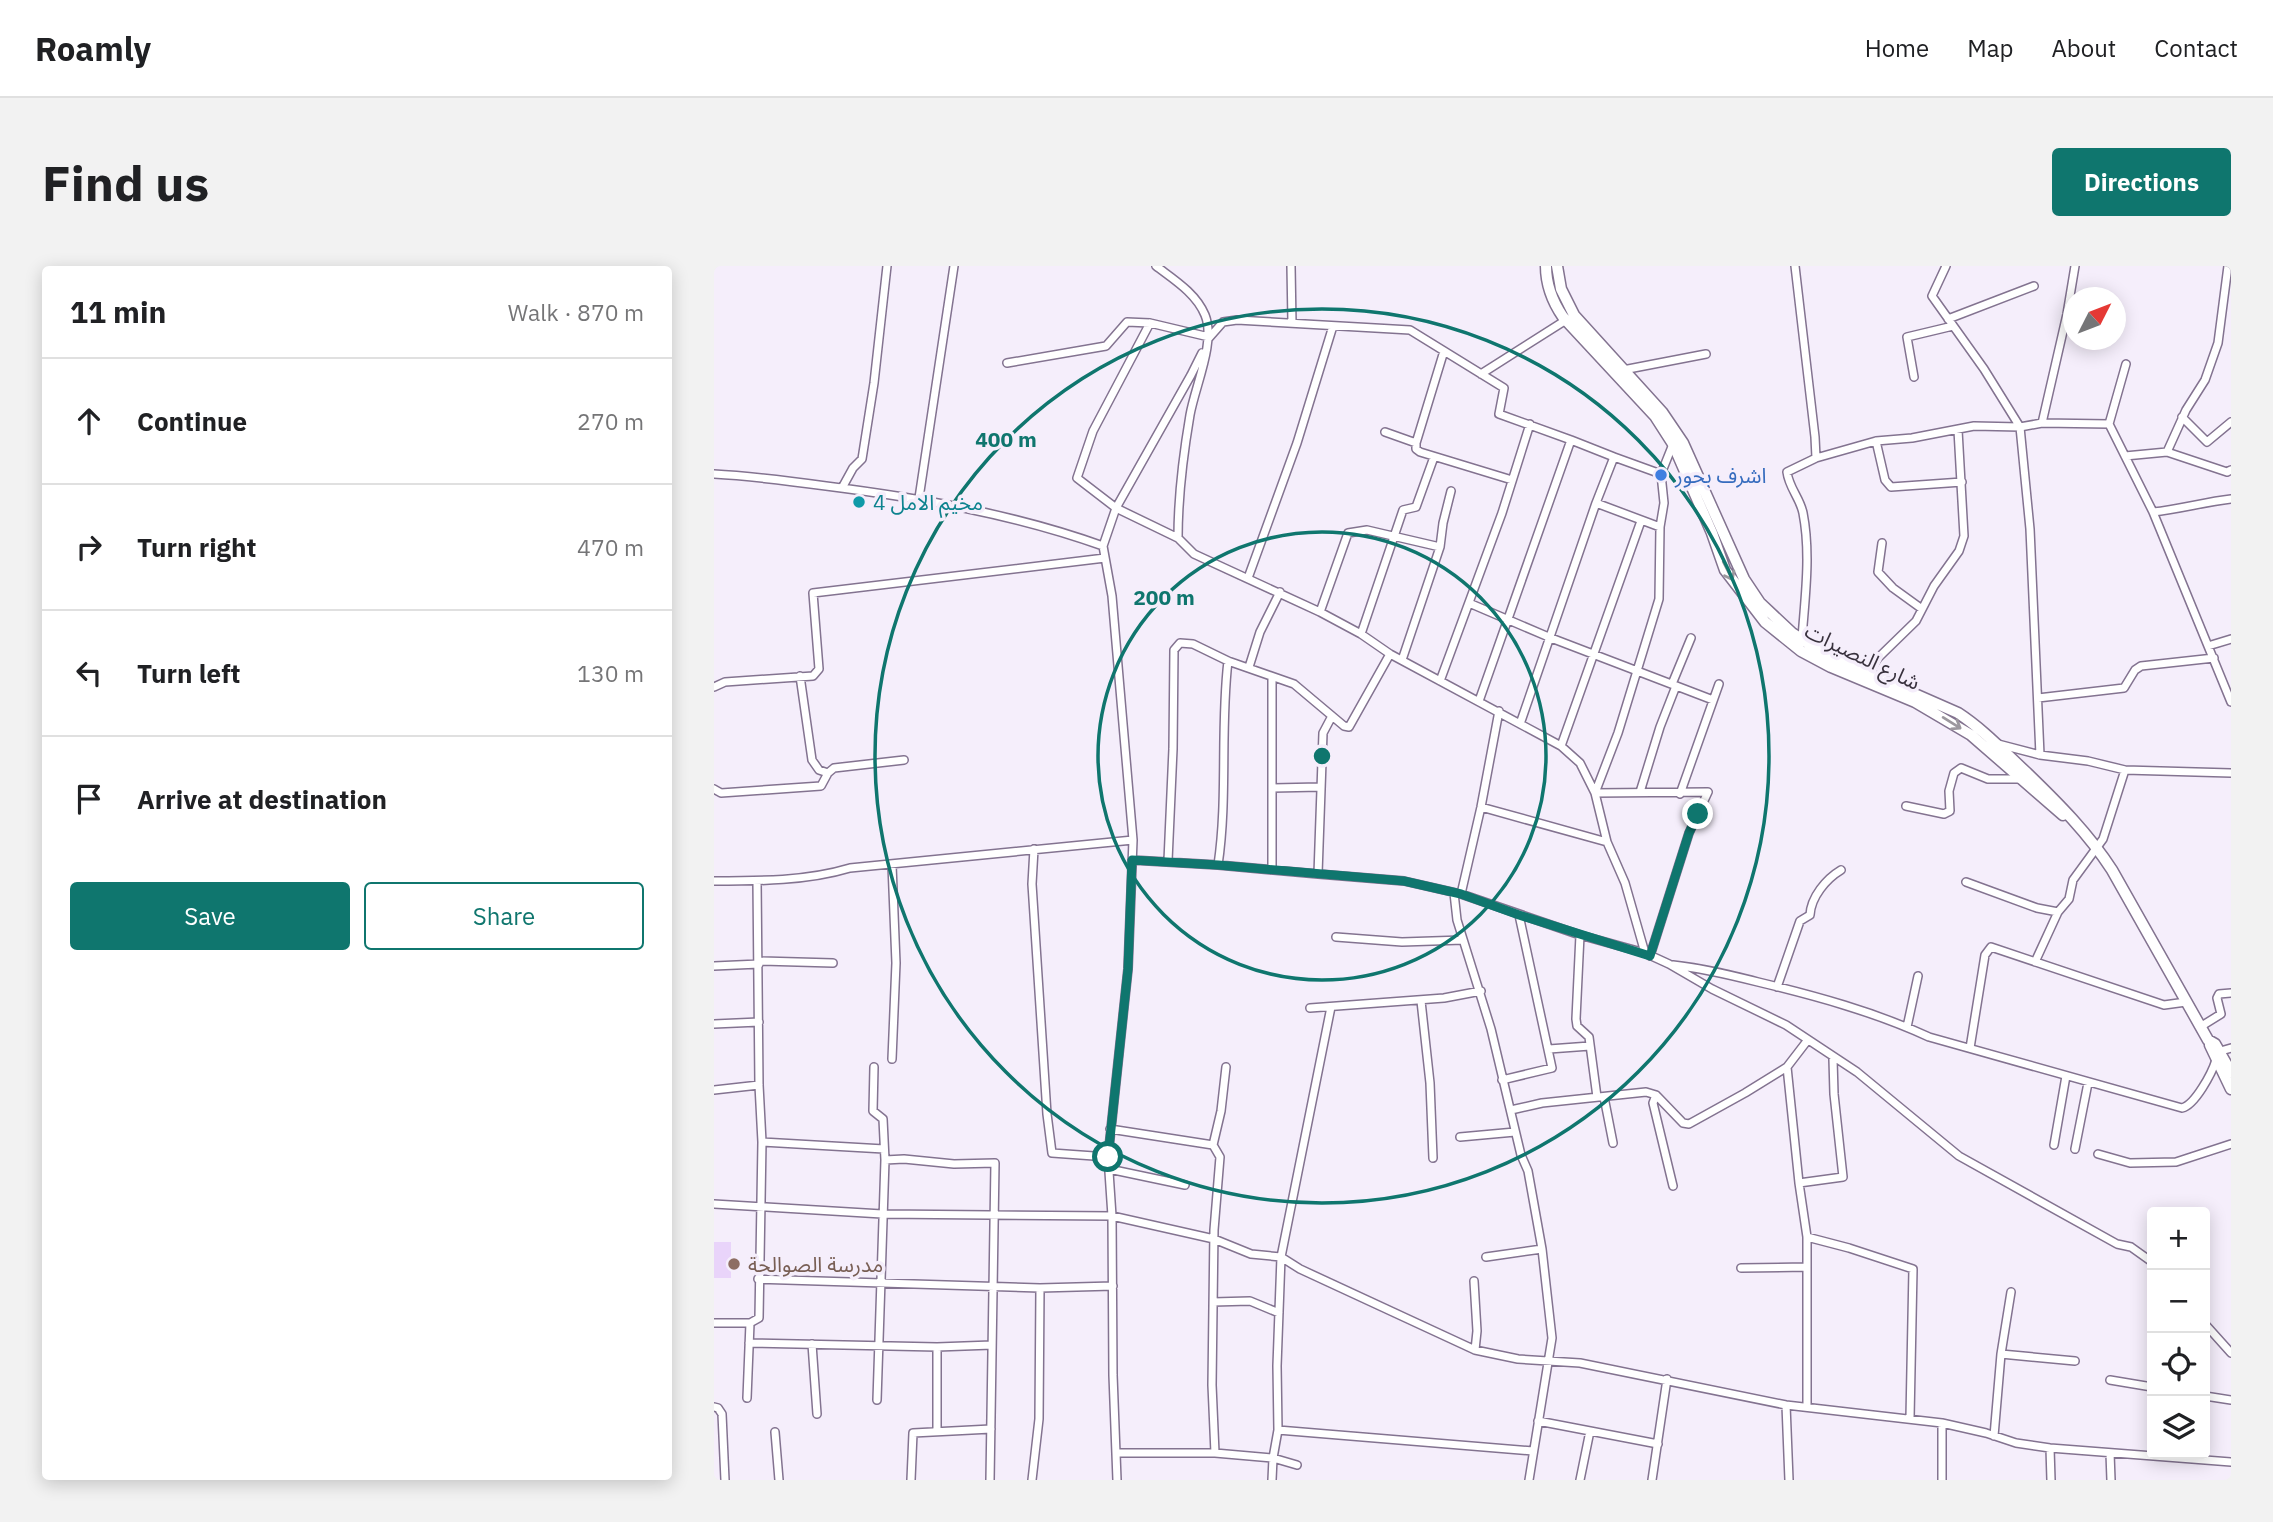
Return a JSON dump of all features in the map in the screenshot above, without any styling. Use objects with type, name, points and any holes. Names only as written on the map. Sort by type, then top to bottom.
[{"type":"main road","name":"شارع النصيرات","points":[[1546,266],[1546,284],[1555,305],[1655,416],[1673,444],[1713,533],[1726,570],[1765,622],[1801,651],[1831,667],[1915,702],[1971,735],[2081,828]]},
{"type":"main road","name":"شارع النصيرات","points":[[1557,266],[1561,289],[1574,315],[1662,412],[1683,443],[1744,579],[1760,603],[1802,639],[1844,663],[1958,713],[1997,744],[2097,846],[2216,1055]]},
{"type":"main road","points":[[2216,1055],[2231,1072]]},
{"type":"main road","points":[[2216,1055],[2231,1089]]},
{"type":"street","points":[[842,488],[853,468],[862,459],[874,383],[887,266]]},
{"type":"street","points":[[919,498],[954,266]]},
{"type":"street","points":[[1156,266],[1194,298],[1205,315],[1209,337],[1190,412],[1178,497],[1178,538]]},
{"type":"street","points":[[1291,266],[1292,323]]},
{"type":"street","points":[[1795,266],[1816,458]]},
{"type":"street","points":[[1946,266],[1932,296],[1984,369],[2020,427],[2030,529],[2040,755]]},
{"type":"street","points":[[2042,423],[2075,266]]},
{"type":"street","points":[[2167,452],[2182,417],[2205,380],[2217,343],[2228,266]]},
{"type":"street","points":[[1914,377],[1907,337],[1951,322],[2034,286]]},
{"type":"street","points":[[1117,1480],[1112,1216],[1108,1157],[1128,969],[1133,840],[1112,596],[1103,546],[1116,508],[1191,375],[1209,337],[1223,322],[1237,320],[1410,330],[1504,388],[1499,414],[1661,474]]},
{"type":"street","points":[[1481,373],[1566,320]]},
{"type":"street","points":[[1007,363],[1106,346],[1127,322],[1150,323],[1209,337]]},
{"type":"street","points":[[1150,323],[1093,431],[1077,478],[1116,508],[1178,538],[1194,554],[1320,612],[1362,634],[1390,654],[1561,746],[1580,762],[1595,793],[1607,842],[1625,883],[1648,955]]},
{"type":"street","points":[[1248,578],[1297,443],[1333,326]]},
{"type":"street","points":[[1444,351],[1416,449],[1512,480]]},
{"type":"street","points":[[1623,370],[1706,354]]},
{"type":"street","points":[[2126,364],[2109,424],[2153,512],[2231,702]]},
{"type":"street","points":[[2182,417],[2207,442],[2231,422]]},
{"type":"street","points":[[1802,639],[1807,569],[1802,511],[1788,484],[1787,472],[1816,458],[1876,441],[1974,426],[2109,424]]},
{"type":"street","points":[[1440,681],[1530,425]]},
{"type":"street","points":[[1868,673],[1878,658],[1916,621],[1934,586],[1959,551],[1964,536],[1958,430]]},
{"type":"street","points":[[1385,432],[1416,443]]},
{"type":"street","points":[[1479,701],[1571,440]]},
{"type":"street","points":[[1876,441],[1885,480],[1891,487],[1962,482]]},
{"type":"street","points":[[1595,793],[1618,733],[1659,599],[1660,527],[1664,503],[1661,474],[1673,444]]},
{"type":"street","points":[[2125,456],[2167,452],[2227,472],[2231,470]]},
{"type":"street","points":[[1362,634],[1404,510],[1416,508],[1434,457]]},
{"type":"street","points":[[1520,724],[1614,457]]},
{"type":"street","points":[[714,474],[747,475],[919,498],[1063,532],[1103,546]]},
{"type":"street","points":[[1402,660],[1440,547],[1451,491]]},
{"type":"street","points":[[2153,512],[2200,506],[2212,500],[2231,499]]},
{"type":"street","points":[[1596,503],[1660,527]]},
{"type":"street","points":[[1561,746],[1641,521]]},
{"type":"street","points":[[1320,612],[1348,533],[1367,530],[1440,547]]},
{"type":"street","points":[[1882,543],[1878,572],[1893,588],[1923,609]]},
{"type":"street","points":[[714,687],[725,682],[813,676],[819,668],[813,593],[1105,558]]},
{"type":"street","points":[[1249,667],[1260,632],[1280,592]]},
{"type":"street","points":[[1469,603],[1551,638],[1713,700]]},
{"type":"street","points":[[1640,792],[1691,638]]},
{"type":"street","points":[[2208,646],[2231,639]]},
{"type":"street","points":[[1168,861],[1174,649],[1180,643],[1193,644],[1227,661],[1294,684],[1344,726],[1349,727],[1390,654]]},
{"type":"street","points":[[2038,698],[2124,688],[2135,670],[2141,666],[2214,658]]},
{"type":"street","points":[[1218,865],[1222,838],[1227,661]]},
{"type":"street","points":[[800,676],[812,760],[818,770],[828,773]]},
{"type":"street","points":[[1272,677],[1272,869]]},
{"type":"street","points":[[1680,794],[1719,684]]},
{"type":"street","points":[[1499,711],[1481,807],[1458,894],[1457,920],[1481,991],[1528,1171],[1542,1249],[1552,1338],[1529,1480]]},
{"type":"street","points":[[1318,874],[1323,733],[1332,716]]},
{"type":"street","points":[[1997,744],[2040,755],[2088,761],[2125,770],[2231,773]]},
{"type":"street","points":[[714,789],[721,793],[821,786],[834,768],[904,760]]},
{"type":"street","points":[[1906,806],[1944,814],[1950,811],[1949,791],[1954,773],[1961,768],[1988,779],[2020,779]]},
{"type":"street","points":[[2035,962],[2059,912],[2068,900],[2073,880],[2103,839],[2125,770]]},
{"type":"street","points":[[1273,788],[1320,787]]},
{"type":"street","points":[[1595,793],[1708,792],[1689,833],[1648,955]]},
{"type":"street","points":[[1481,807],[1607,842]]},
{"type":"street","points":[[714,881],[757,881],[1133,840]]},
{"type":"street","points":[[1034,849],[1032,884],[1052,1153],[1108,1157]]},
{"type":"street","points":[[1132,860],[1404,881],[1458,894],[1648,955],[1786,1025],[1833,1059],[1857,1072],[1959,1156],[2117,1244],[2131,1247],[2147,1258]]},
{"type":"street","points":[[892,865],[896,963],[892,1059]]},
{"type":"street","points":[[1777,986],[1800,921],[1810,915],[1810,908],[1830,877],[1842,870]]},
{"type":"street","points":[[714,1324],[750,1323],[759,1318],[762,1142],[757,881]]},
{"type":"street","points":[[1966,882],[2038,908],[2059,912]]},
{"type":"street","points":[[1503,1080],[1552,1068],[1519,915]]},
{"type":"street","points":[[1580,934],[1577,1026],[1589,1037],[1600,1097],[1613,1143]]},
{"type":"street","points":[[1336,937],[1402,942],[1463,940]]},
{"type":"street","points":[[1970,1048],[1986,955],[1991,947],[2164,1005],[2186,1002]]},
{"type":"street","points":[[714,966],[833,963]]},
{"type":"street","points":[[1669,964],[1693,967],[1807,994],[1907,1027],[1929,1037],[2182,1108],[2188,1107],[2213,1071],[2216,1055],[2231,1048]]},
{"type":"street","points":[[1907,1027],[1918,976]]},
{"type":"street","points":[[1310,1009],[1421,1001],[1481,991]]},
{"type":"street","points":[[2200,1027],[2221,1014],[2217,998],[2219,994],[2231,993]]},
{"type":"street","points":[[1421,1001],[1430,1083],[1433,1158]]},
{"type":"street","points":[[1272,1480],[1278,1430],[1277,1366],[1281,1257],[1331,1007]]},
{"type":"street","points":[[714,1024],[759,1022]]},
{"type":"street","points":[[1511,1110],[1542,1103],[1638,1092],[1656,1095],[1683,1123],[1689,1124],[1787,1067],[1807,1041]]},
{"type":"street","points":[[1549,1049],[1590,1046]]},
{"type":"street","points":[[1799,1183],[1843,1177],[1833,1059]]},
{"type":"street","points":[[874,1067],[873,1111],[883,1119],[885,1160],[877,1400]]},
{"type":"street","points":[[1215,1453],[1212,1385],[1214,1239],[1220,1157],[1213,1144],[1221,1111],[1226,1067]]},
{"type":"street","points":[[1787,1067],[1807,1237],[1807,1408]]},
{"type":"street","points":[[2054,1144],[2066,1076]]},
{"type":"street","points":[[2075,1149],[2088,1083]]},
{"type":"street","points":[[714,1090],[759,1085]]},
{"type":"street","points":[[1656,1095],[1653,1103],[1673,1185]]},
{"type":"street","points":[[1110,1129],[1213,1144]]},
{"type":"street","points":[[1460,1137],[1516,1132]]},
{"type":"street","points":[[762,1142],[884,1149]]},
{"type":"street","points":[[2098,1153],[2130,1163],[2176,1162],[2231,1144]]},
{"type":"street","points":[[885,1160],[954,1164],[995,1163],[990,1480]]},
{"type":"street","points":[[1109,1169],[1185,1185]]},
{"type":"street","points":[[714,1204],[882,1214],[1112,1216],[1214,1239],[1251,1254],[1281,1257],[1475,1350],[1547,1362],[1580,1363],[1786,1405],[1942,1423],[2015,1443],[2231,1462]]},
{"type":"street","points":[[1807,1237],[1913,1269],[1910,1418]]},
{"type":"street","points":[[1486,1257],[1542,1249]]},
{"type":"street","points":[[1741,1268],[1807,1267]]},
{"type":"street","points":[[758,1279],[1040,1288],[1112,1286]]},
{"type":"street","points":[[1474,1281],[1477,1331],[1475,1350]]},
{"type":"street","points":[[1032,1480],[1039,1419],[1040,1288]]},
{"type":"street","points":[[1994,1436],[2001,1354],[2011,1292]]},
{"type":"street","points":[[1213,1302],[1250,1301],[1279,1314]]},
{"type":"street","points":[[747,1398],[750,1323]]},
{"type":"street","points":[[2210,1330],[2231,1353]]},
{"type":"street","points":[[749,1343],[937,1347],[992,1345]]},
{"type":"street","points":[[812,1344],[817,1414]]},
{"type":"street","points":[[937,1347],[937,1431]]},
{"type":"street","points":[[2001,1354],[2075,1361]]},
{"type":"street","points":[[1652,1480],[1667,1380]]},
{"type":"street","points":[[2110,1380],[2147,1386]]},
{"type":"street","points":[[2210,1397],[2231,1400]]},
{"type":"street","points":[[1786,1405],[1789,1480]]},
{"type":"street","points":[[714,1407],[722,1414],[726,1480]]},
{"type":"street","points":[[1538,1421],[1658,1444]]},
{"type":"street","points":[[1942,1423],[1942,1480]]},
{"type":"street","points":[[911,1480],[913,1433],[991,1429]]},
{"type":"street","points":[[1278,1430],[1533,1451]]},
{"type":"street","points":[[1580,1480],[1590,1431]]},
{"type":"street","points":[[775,1432],[779,1480]]},
{"type":"street","points":[[2050,1448],[2051,1480]]},
{"type":"street","points":[[1118,1454],[1215,1453],[1273,1458],[1297,1465]]},
{"type":"street","points":[[2110,1453],[2111,1480]]},
{"type":"shaded area","points":[[714,1242],[731,1242],[731,1278],[714,1278]]},
{"type":"place","name":"اشرف بحور","points":[[1661,475]]},
{"type":"place","name":"مخيم الامل 4","points":[[859,502]]},
{"type":"place","name":"مدرسة الصوالحة","points":[[734,1264]]},
{"type":"route","points":[[1108,1157],[1128,969],[1132,860],[1404,881],[1461,894],[1650,956],[1689,833],[1698,814]]}]
